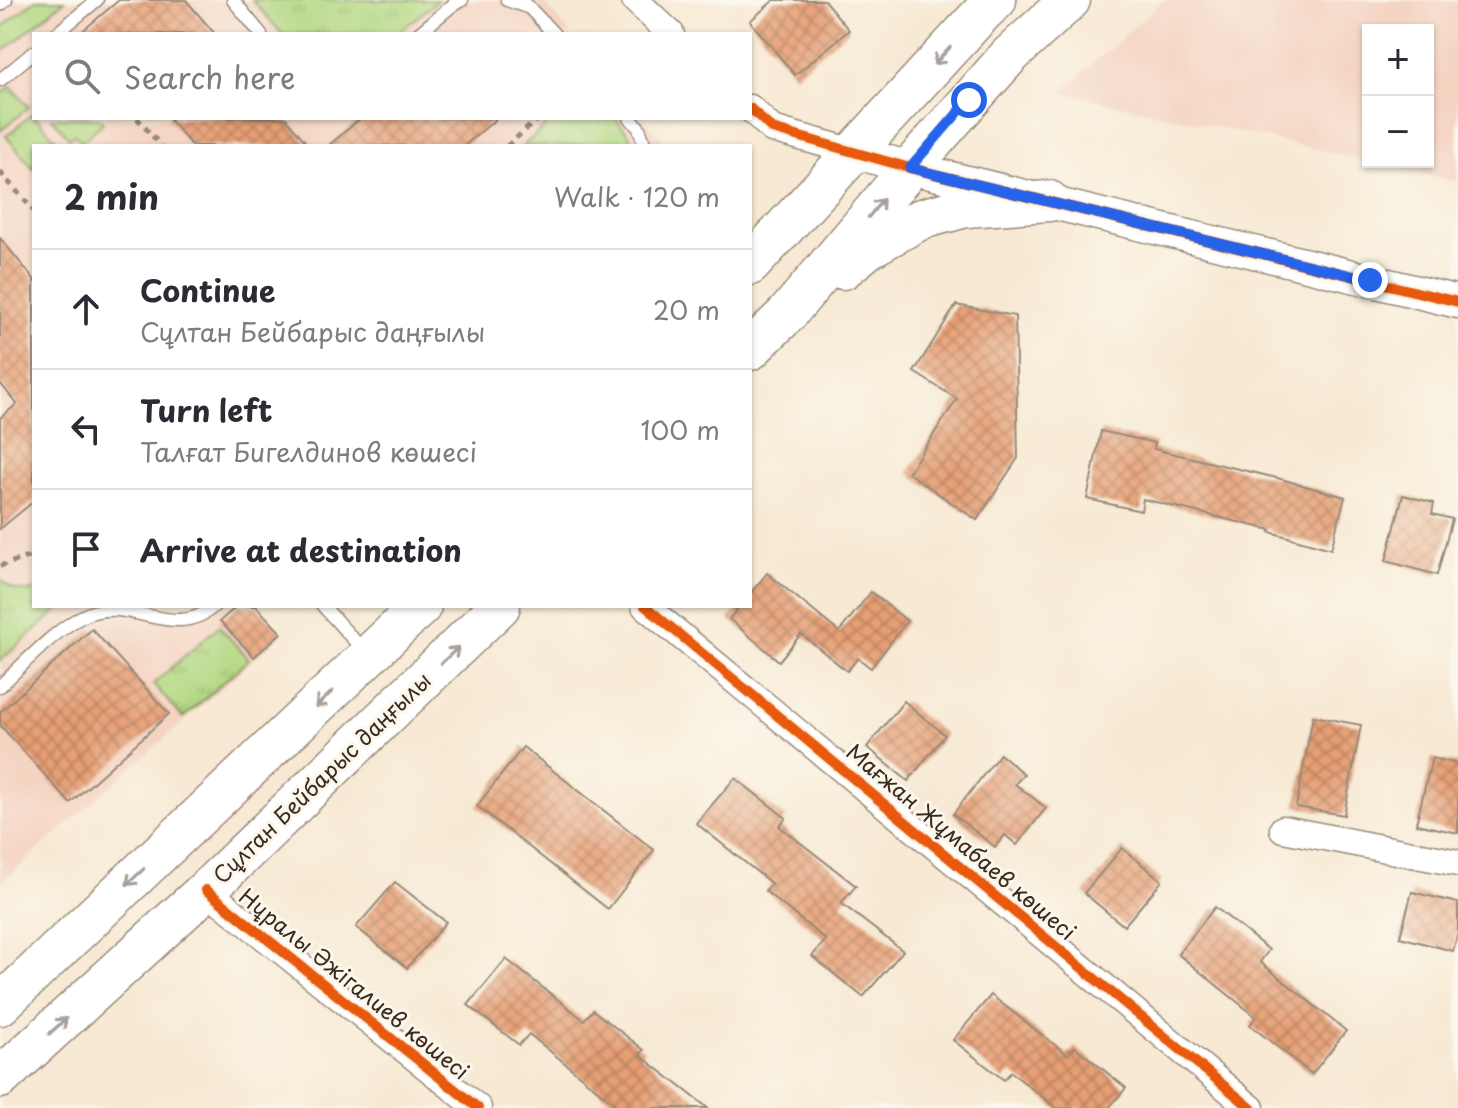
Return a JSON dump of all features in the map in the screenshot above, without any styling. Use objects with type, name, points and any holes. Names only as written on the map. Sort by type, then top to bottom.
[{"type":"main road","points":[[752,263],[996,0]]},
{"type":"main road","points":[[787,314],[1009,56],[1070,0]]},
{"type":"main road","points":[[752,348],[787,314],[869,248],[921,219],[966,207],[1049,201]]},
{"type":"main road","points":[[0,1005],[419,608]]},
{"type":"main road","name":"Сұлтан Бейбарыс даңғылы","points":[[0,1078],[206,890],[498,608]]},
{"type":"street","points":[[635,0],[669,32]]},
{"type":"street","points":[[752,110],[772,129],[910,168],[1458,302]]},
{"type":"street","name":"Мағжан Жұмабаев көшесі","points":[[647,608],[1251,1108]]},
{"type":"street","points":[[1283,829],[1458,863]]},
{"type":"street","name":"Нұралы Әжiгалиев көшесi","points":[[206,890],[478,1108]]},
{"type":"lane","points":[[0,5],[6,0]]},
{"type":"lane","points":[[58,32],[97,0]]},
{"type":"lane","points":[[233,0],[259,32]]},
{"type":"lane","points":[[420,32],[462,0]]},
{"type":"lane","points":[[507,0],[526,4],[552,32]]},
{"type":"lane","points":[[0,80],[32,54]]},
{"type":"lane","points":[[632,120],[639,128],[644,144]]},
{"type":"lane","points":[[0,686],[63,628],[91,613],[113,609],[178,621],[205,614],[212,608]]},
{"type":"lane","points":[[325,608],[369,656]]},
{"type":"path","points":[[139,120],[159,144]]},
{"type":"path","points":[[509,144],[537,120]]},
{"type":"path","points":[[0,172],[32,209]]},
{"type":"path","points":[[0,566],[32,556]]},
{"type":"shaded area","points":[[0,0],[541,0],[569,32],[32,32],[32,120],[646,120],[666,144],[32,144],[32,608],[260,608],[283,633],[0,884]]},
{"type":"shaded area","points":[[1164,0],[1458,0],[1458,182],[1397,168],[1434,168],[1434,24],[1362,24],[1362,160],[1061,92]]},
{"type":"green space","points":[[35,0],[65,0],[0,54],[0,29]]},
{"type":"green space","points":[[252,0],[438,0],[399,32],[280,32]]},
{"type":"green space","points":[[11,86],[29,107],[0,131],[0,95]]},
{"type":"green space","points":[[32,114],[32,120],[39,120],[60,144],[32,144],[32,167],[6,136]]},
{"type":"green space","points":[[54,120],[100,120],[103,123],[81,142],[75,134],[69,138]]},
{"type":"green space","points":[[552,120],[617,120],[629,134],[633,144],[525,144]]},
{"type":"green space","points":[[0,579],[16,590],[32,590],[32,608],[61,608],[0,661]]},
{"type":"green space","points":[[219,626],[249,659],[183,718],[153,684]]},
{"type":"building","points":[[119,0],[186,0],[213,32],[81,32]]},
{"type":"building","points":[[774,0],[824,0],[849,30],[795,75],[750,21]]},
{"type":"building","points":[[170,120],[288,120],[307,144],[190,144]]},
{"type":"building","points":[[359,120],[495,120],[466,144],[330,144]]},
{"type":"building","points":[[0,238],[32,277],[32,503],[0,529],[0,418],[17,404],[0,383]]},
{"type":"building","points":[[956,305],[1015,316],[1018,458],[977,520],[908,473],[957,399],[914,372]]},
{"type":"building","points":[[1101,431],[1155,443],[1154,449],[1345,497],[1331,549],[1271,530],[1143,499],[1141,511],[1087,499]]},
{"type":"building","points":[[1403,495],[1434,503],[1432,514],[1452,519],[1437,575],[1386,561]]},
{"type":"building","points":[[767,573],[839,632],[871,592],[907,621],[871,668],[858,658],[847,671],[801,634],[779,661],[729,619],[738,608],[752,608],[752,592]]},
{"type":"building","points":[[235,608],[258,608],[281,633],[254,657],[220,621]]},
{"type":"building","points":[[92,629],[169,714],[70,803],[0,725],[0,712]]},
{"type":"building","points":[[904,701],[945,735],[908,781],[867,747]]},
{"type":"building","points":[[1313,716],[1361,725],[1344,815],[1296,807]]},
{"type":"building","points":[[523,747],[654,850],[608,909],[477,806]]},
{"type":"building","points":[[1000,754],[1024,774],[1015,784],[1046,808],[1017,845],[1005,835],[995,847],[953,814]]},
{"type":"building","points":[[1432,758],[1458,764],[1458,833],[1416,824]]},
{"type":"building","points":[[735,778],[786,818],[779,826],[856,886],[841,903],[903,951],[863,997],[812,956],[826,940],[765,891],[772,884],[696,823]]},
{"type":"building","points":[[1122,848],[1162,881],[1124,926],[1084,893]]},
{"type":"building","points":[[395,882],[446,922],[407,968],[356,927]]},
{"type":"building","points":[[1412,892],[1458,903],[1458,933],[1453,951],[1400,937]]},
{"type":"building","points":[[1215,907],[1269,950],[1260,962],[1346,1031],[1312,1074],[1250,1025],[1256,1017],[1178,954]]},
{"type":"building","points":[[506,959],[584,1020],[593,1010],[644,1050],[640,1055],[708,1108],[620,1108],[529,1034],[519,1045],[468,1005]]},
{"type":"building","points":[[991,995],[1068,1055],[1075,1047],[1126,1088],[1109,1108],[1056,1108],[1011,1072],[1004,1080],[953,1040]]},
{"type":"cycle path","points":[[752,110],[772,129],[910,168],[1458,302]]},
{"type":"cycle path","points":[[647,608],[1251,1108]]},
{"type":"cycle path","points":[[206,890],[478,1108]]},
{"type":"route","points":[[969,100],[910,168],[1370,280]]}]
